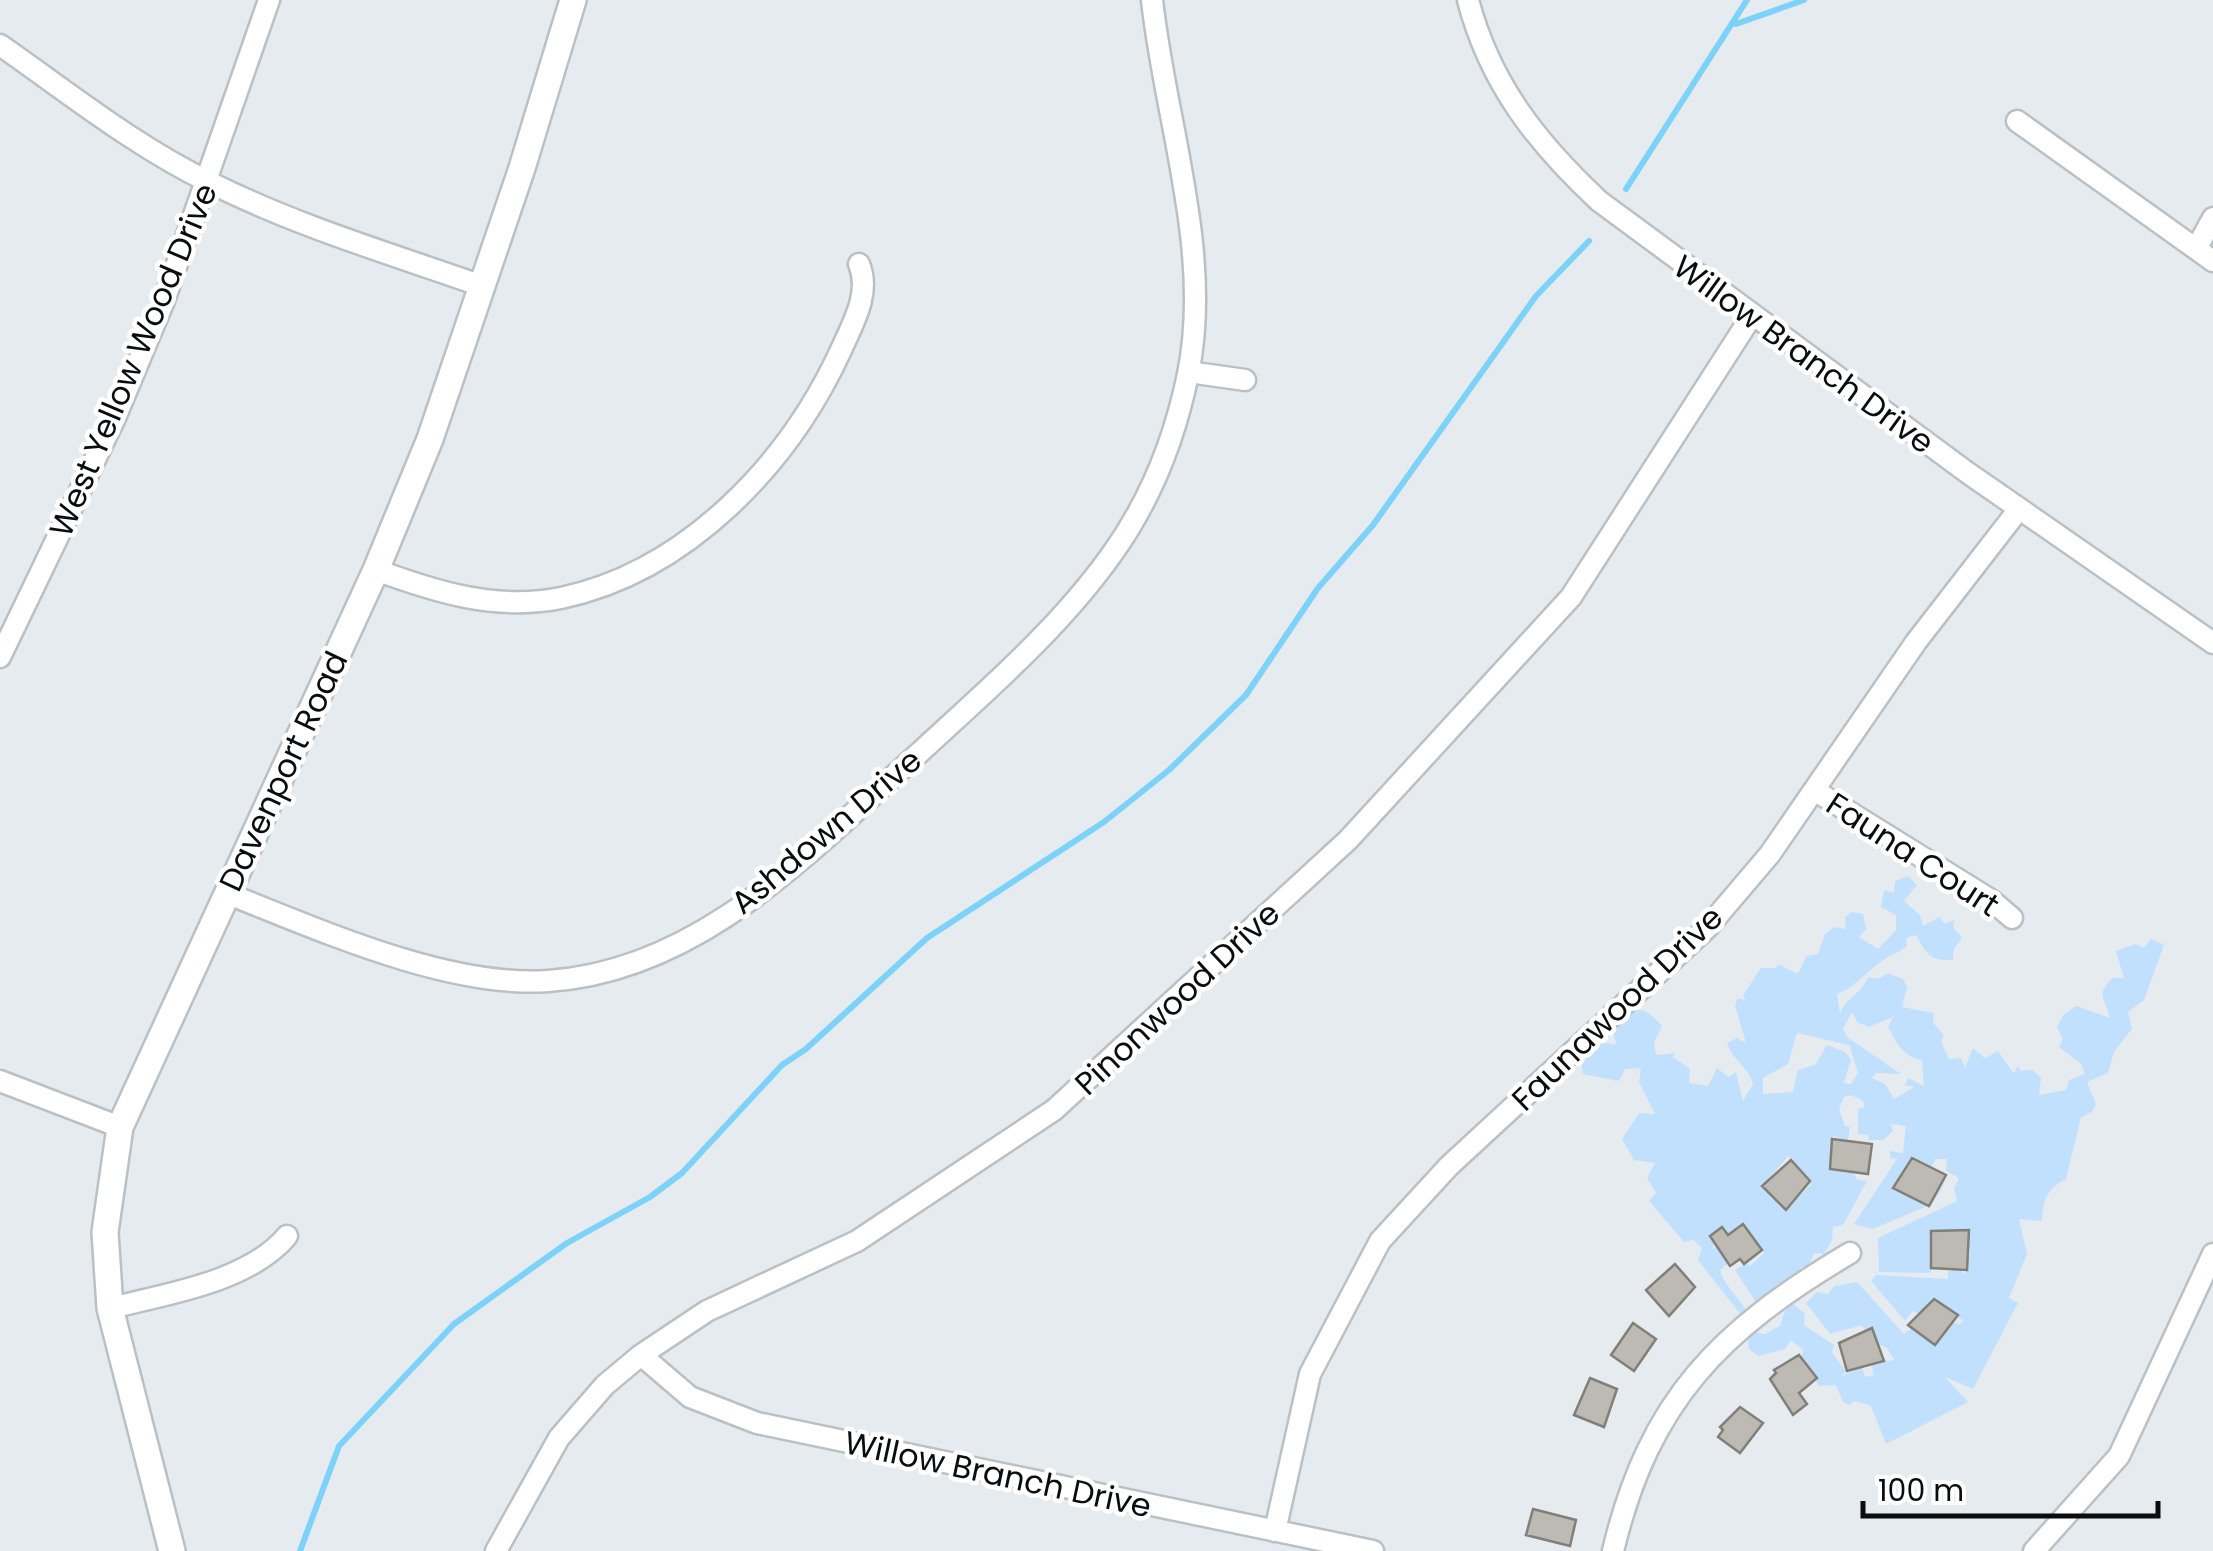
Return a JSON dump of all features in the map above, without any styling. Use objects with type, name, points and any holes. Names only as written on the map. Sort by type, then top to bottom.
[{"type":"street","name":"West Yellow Wood Drive","points":[[0,657],[114,418],[209,182],[269,0]]},
{"type":"street","name":"Davenport Road","points":[[172,1551],[110,1308],[104,1232],[109,1178],[120,1127],[376,570],[430,439],[573,0]]},
{"type":"street","name":"Ashdown Drive","points":[[226,893],[448,972],[498,982],[548,982],[603,972],[644,960],[695,936],[745,905],[991,687],[1071,606],[1113,553],[1167,453],[1189,372],[1194,303],[1188,230],[1152,0]]},
{"type":"street","name":"Willow Branch Drive","points":[[1468,0],[1495,78],[1526,125],[1564,170],[1599,202],[1750,317],[2213,642]]},
{"type":"street","points":[[0,46],[158,154],[209,182],[334,235],[482,286]]},
{"type":"street","points":[[2017,120],[2204,255],[2213,218]]},
{"type":"street","points":[[376,570],[455,596],[524,603],[597,588],[668,552],[742,494],[809,413],[854,321],[864,285],[859,264]]},
{"type":"street","name":"Pinonwood Drive","points":[[496,1551],[559,1438],[595,1396],[641,1355],[707,1311],[871,1232],[1054,1110],[1320,866],[1424,760],[1571,597],[1750,317]]},
{"type":"street","points":[[1189,372],[1246,380]]},
{"type":"street","name":"Faunawood Drive","points":[[1275,1531],[1310,1374],[1380,1241],[1449,1166],[1708,927],[1770,854],[1916,642],[2019,508]]},
{"type":"street","name":"Fauna Court","points":[[1814,790],[1991,900],[2012,918]]},
{"type":"street","points":[[0,1081],[120,1127]]},
{"type":"street","points":[[110,1308],[245,1268],[274,1251],[287,1236]]},
{"type":"street","points":[[1613,1551],[1643,1462],[1671,1406],[1700,1365],[1770,1305],[1850,1253]]},
{"type":"street","points":[[2034,1551],[2119,1456],[2213,1254]]},
{"type":"street","name":"Willow Branch Drive","points":[[641,1355],[690,1396],[758,1423],[1373,1551]]},
{"type":"shaded area","points":[[1908,876],[1917,885],[1904,901],[1920,915],[1923,926],[1940,917],[1944,924],[1955,920],[1953,927],[1962,938],[1954,949],[1953,960],[1929,955],[1916,935],[1906,938],[1907,946],[1837,994],[1840,1013],[1868,977],[1878,979],[1888,973],[1903,979],[1907,987],[1902,1007],[1934,1013],[1933,1023],[1944,1035],[1941,1042],[1949,1059],[1961,1058],[1965,1068],[1973,1048],[1985,1058],[1998,1051],[2014,1074],[2018,1065],[2021,1071],[2033,1070],[2041,1078],[2039,1095],[2066,1090],[2069,1080],[2085,1074],[2081,1064],[2059,1047],[2063,1039],[2057,1027],[2063,1015],[2076,1006],[2110,1018],[2104,989],[2113,978],[2124,978],[2116,951],[2135,944],[2144,948],[2151,939],[2164,945],[2144,1000],[2128,1012],[2132,1029],[2114,1052],[2108,1073],[2087,1082],[2096,1104],[2092,1112],[2081,1117],[2066,1179],[2046,1197],[2042,1221],[2019,1219],[2027,1254],[2009,1298],[2018,1303],[1973,1389],[1945,1377],[1968,1402],[1886,1444],[1871,1406],[1843,1402],[1836,1385],[1819,1386],[1801,1358],[1803,1350],[1791,1340],[1785,1349],[1758,1356],[1749,1349],[1748,1339],[1754,1332],[1765,1334],[1780,1326],[1785,1311],[1793,1304],[1805,1314],[1804,1325],[1834,1345],[1832,1353],[1846,1371],[1842,1376],[1862,1367],[1865,1377],[1874,1375],[1871,1364],[1894,1360],[1887,1348],[1876,1343],[1873,1328],[1865,1330],[1862,1325],[1830,1334],[1806,1303],[1817,1292],[1828,1294],[1834,1286],[1857,1282],[1904,1334],[1931,1323],[1960,1325],[1963,1320],[1957,1317],[1913,1311],[1905,1321],[1871,1281],[1876,1275],[1948,1279],[1948,1272],[1959,1267],[1964,1275],[1970,1254],[1968,1230],[1948,1231],[1930,1273],[1879,1272],[1878,1238],[1957,1201],[1954,1188],[1959,1178],[1946,1171],[1947,1159],[1936,1159],[1931,1168],[1912,1158],[1894,1187],[1929,1205],[1948,1178],[1932,1204],[1873,1229],[1854,1224],[1897,1159],[1890,1158],[1890,1151],[1903,1153],[1906,1126],[1891,1124],[1893,1131],[1883,1140],[1869,1140],[1868,1135],[1858,1134],[1858,1109],[1865,1107],[1863,1101],[1851,1095],[1844,1097],[1839,1109],[1845,1126],[1850,1127],[1848,1141],[1833,1136],[1830,1169],[1852,1170],[1857,1180],[1867,1181],[1843,1225],[1833,1227],[1832,1240],[1824,1254],[1814,1253],[1809,1265],[1800,1268],[1799,1276],[1758,1305],[1735,1270],[1746,1263],[1750,1266],[1764,1253],[1743,1224],[1728,1235],[1722,1227],[1711,1236],[1715,1242],[1712,1249],[1716,1247],[1727,1264],[1720,1270],[1722,1276],[1747,1313],[1742,1316],[1698,1260],[1702,1248],[1693,1240],[1684,1242],[1649,1201],[1656,1193],[1647,1178],[1655,1163],[1634,1160],[1622,1139],[1639,1113],[1655,1114],[1639,1082],[1641,1068],[1625,1069],[1619,1081],[1583,1074],[1580,1055],[1595,1042],[1616,1044],[1612,1027],[1633,1012],[1644,1010],[1662,1026],[1654,1042],[1656,1055],[1675,1053],[1673,1057],[1690,1069],[1689,1083],[1708,1086],[1717,1068],[1729,1077],[1736,1072],[1743,1101],[1753,1084],[1727,1043],[1737,1038],[1746,1043],[1735,1005],[1738,998],[1746,1000],[1743,995],[1761,968],[1776,968],[1778,964],[1798,974],[1806,956],[1818,954],[1825,934],[1834,927],[1846,929],[1845,917],[1851,912],[1863,914],[1866,929],[1859,937],[1878,949],[1896,930],[1896,915],[1881,907],[1884,890],[1894,893],[1895,881]],"holes":[[[1852,1012],[1857,1022],[1869,1027],[1893,1017],[1888,1027],[1897,1043],[1910,1056],[1922,1060],[1924,1086],[1908,1078],[1905,1085],[1914,1087],[1894,1099],[1885,1084],[1872,1078],[1876,1073],[1901,1074],[1847,1037],[1843,1029]],[[1797,1033],[1849,1045],[1858,1073],[1851,1084],[1844,1083],[1851,1060],[1845,1052],[1827,1045],[1815,1065],[1798,1070],[1793,1092],[1763,1094],[1763,1078],[1788,1064]],[[1788,1156],[1811,1184],[1786,1210],[1763,1186]]]},
{"type":"building","points":[[1832,1139],[1872,1144],[1868,1174],[1830,1169]]},
{"type":"building","points":[[1912,1158],[1946,1175],[1929,1206],[1893,1188]]},
{"type":"building","points":[[1791,1160],[1810,1181],[1786,1210],[1762,1186]]},
{"type":"building","points":[[1743,1224],[1762,1250],[1744,1264],[1740,1259],[1730,1266],[1710,1236],[1722,1227],[1728,1235]]},
{"type":"building","points":[[1969,1230],[1967,1270],[1931,1268],[1931,1231]]},
{"type":"building","points":[[1675,1264],[1695,1287],[1669,1316],[1646,1290]]},
{"type":"building","points":[[1934,1299],[1958,1315],[1935,1345],[1908,1325]]},
{"type":"building","points":[[1633,1323],[1656,1339],[1634,1371],[1611,1355]]},
{"type":"building","points":[[1872,1328],[1884,1361],[1847,1371],[1839,1343]]},
{"type":"building","points":[[1799,1355],[1817,1378],[1799,1393],[1807,1404],[1793,1415],[1770,1379],[1776,1373],[1774,1370]]},
{"type":"building","points":[[1590,1378],[1617,1389],[1604,1427],[1574,1415]]},
{"type":"building","points":[[1740,1407],[1763,1423],[1740,1453],[1718,1437],[1723,1430],[1720,1427]]},
{"type":"building","points":[[1533,1509],[1576,1520],[1570,1546],[1526,1535]]},
{"type":"waterway","points":[[1626,189],[1747,0]]},
{"type":"waterway","points":[[1736,24],[1804,0]]},
{"type":"waterway","points":[[300,1551],[339,1446],[454,1324],[567,1243],[650,1197],[682,1173],[782,1065],[806,1049],[927,938],[1104,822],[1169,770],[1246,695],[1318,588],[1373,525],[1536,296],[1589,241]]}]
